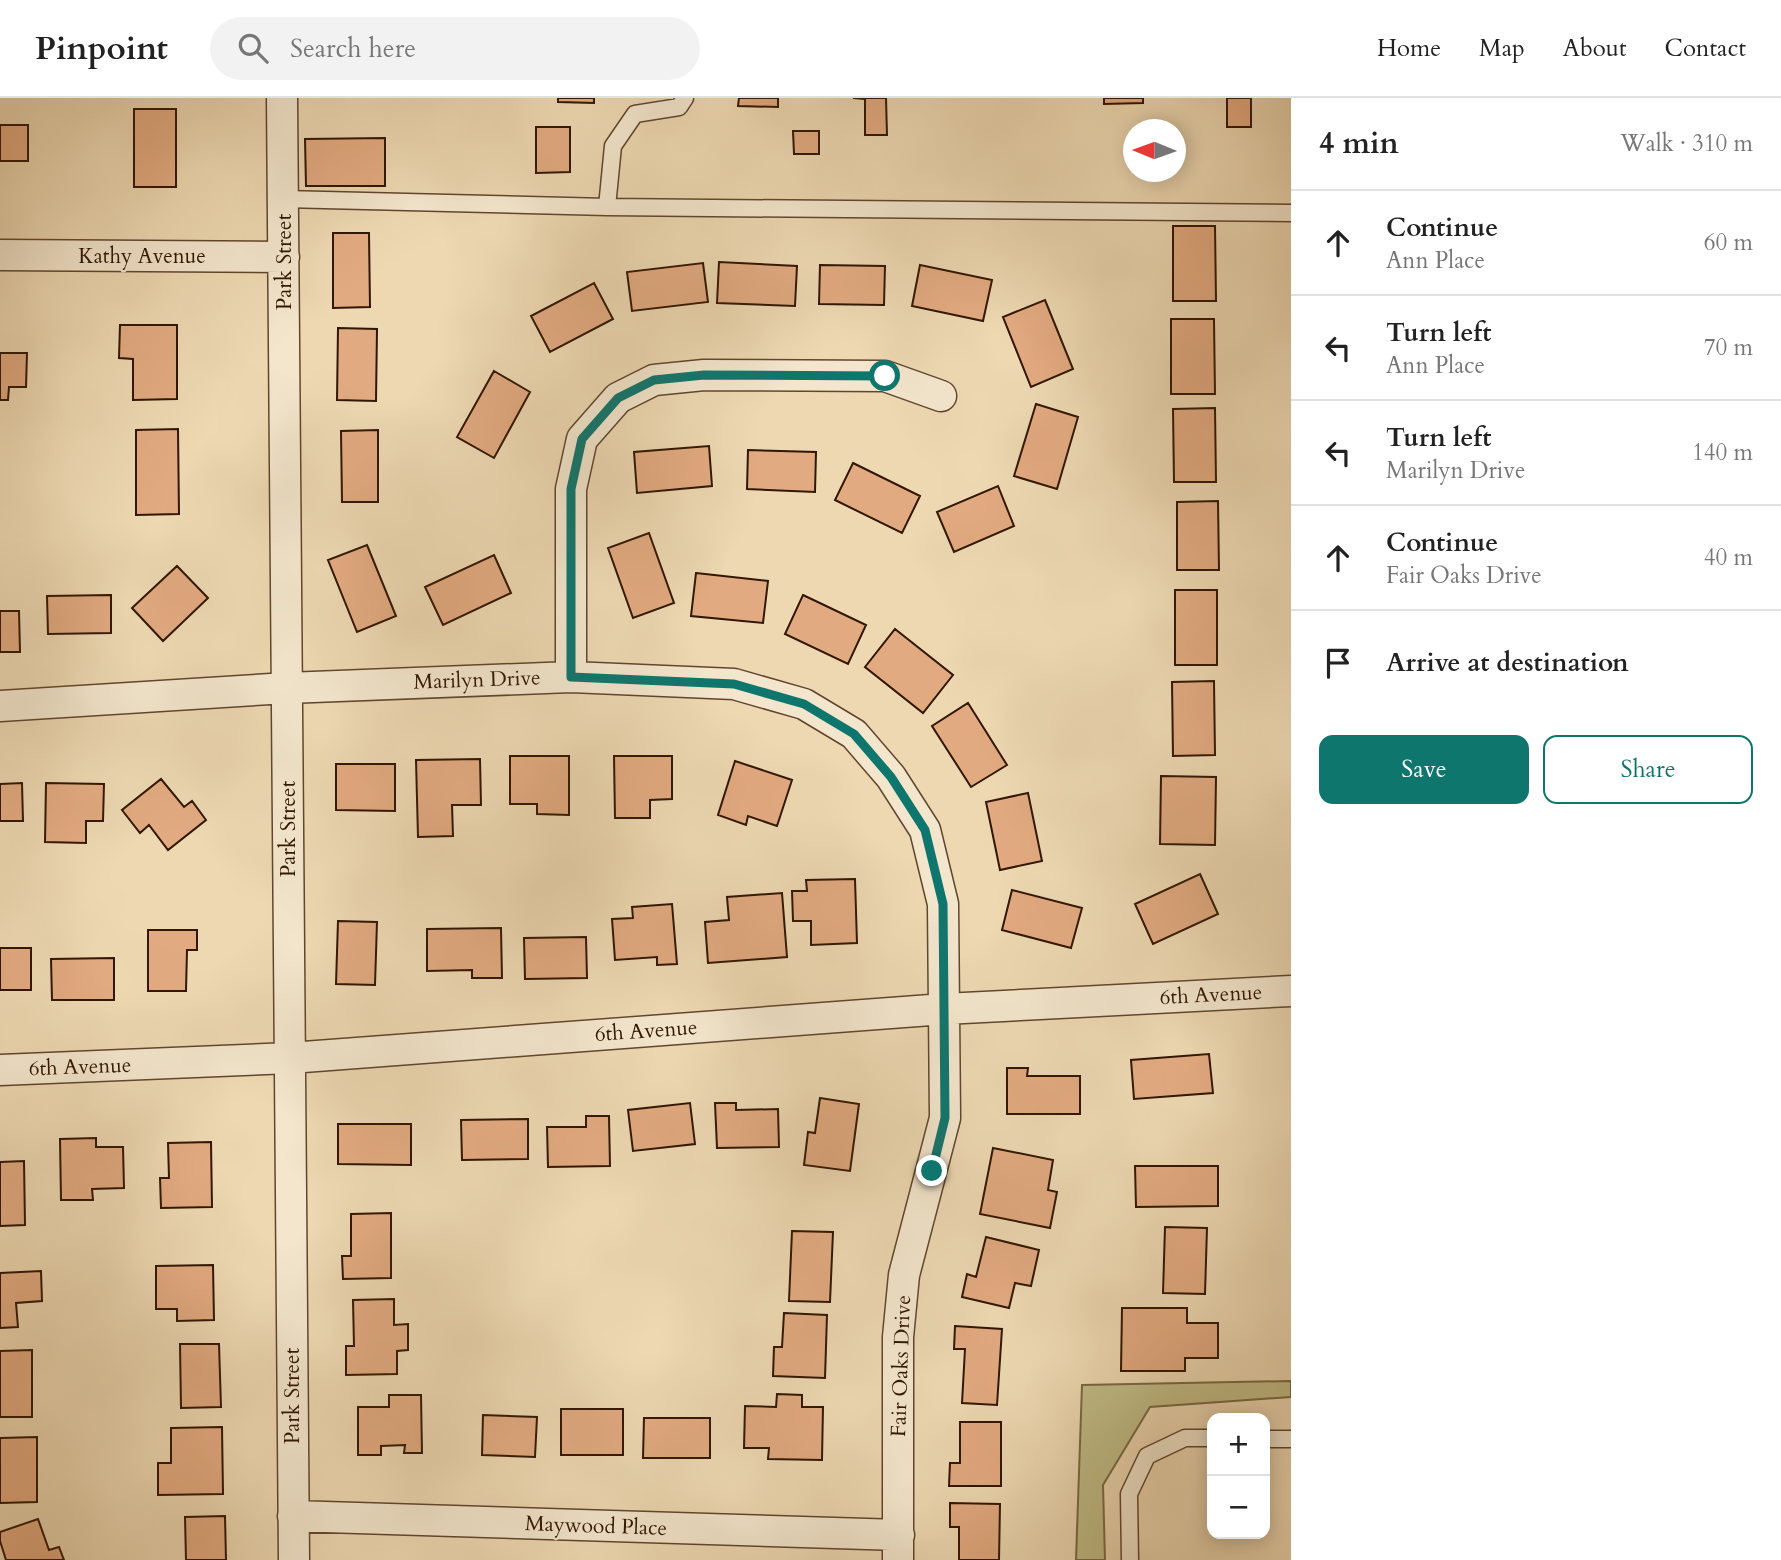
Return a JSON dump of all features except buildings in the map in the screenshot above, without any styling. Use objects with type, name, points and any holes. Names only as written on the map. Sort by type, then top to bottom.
[{"type":"street","name":"Park Street","points":[[282,98],[294,1560]]},
{"type":"street","name":"Kathy Avenue","points":[[0,256],[284,257]]},
{"type":"street","points":[[571,677],[571,489],[582,439],[618,398],[654,380],[704,375],[885,376],[941,396]]},
{"type":"street","name":"Marilyn Drive","points":[[0,706],[287,688],[571,677],[734,684],[804,704],[854,734],[891,777],[925,830],[943,904],[944,1009]]},
{"type":"street","name":"6th Avenue","points":[[0,1070],[290,1058],[944,1009],[1291,991]]},
{"type":"street","name":"Fair Oaks Drive","points":[[899,1547],[898,1337],[904,1275],[945,1118],[944,1009]]},
{"type":"street","name":"Maywood Place","points":[[293,1517],[899,1547]]},
{"type":"lane","points":[[607,207],[613,146],[635,114],[679,107],[685,98]]},
{"type":"lane","points":[[284,199],[607,207],[1291,214]]},
{"type":"lane","points":[[1130,1560],[1129,1494],[1147,1456],[1185,1438],[1207,1438]]},
{"type":"lane","points":[[1270,1439],[1291,1439]]},
{"type":"shaded area","points":[[1291,1381],[1291,1397],[1150,1407],[1103,1485],[1105,1560],[1076,1560],[1082,1385]]},
{"type":"route","points":[[885,376],[704,375],[654,380],[618,398],[582,439],[571,489],[571,677],[734,684],[804,704],[854,734],[891,777],[925,830],[943,904],[945,1118],[932,1171]]}]
